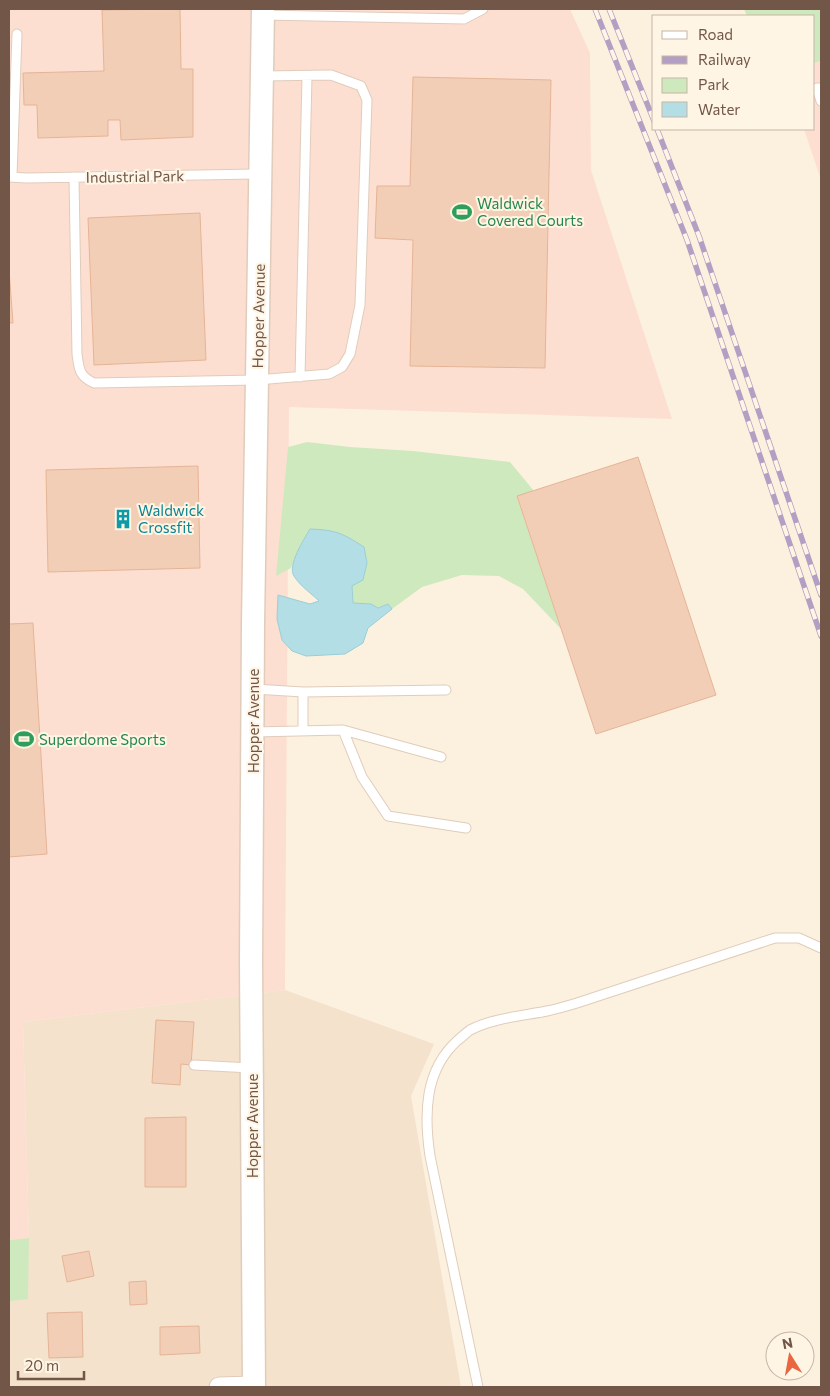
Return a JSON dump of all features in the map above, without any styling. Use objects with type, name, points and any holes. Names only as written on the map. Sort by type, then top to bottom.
[{"type":"street","name":"Hopper Avenue","points":[[254,1387],[252,732],[263,12]]},
{"type":"street","points":[[219,1387],[254,1387]]},
{"type":"lane","points":[[263,12],[464,19],[483,9]]},
{"type":"lane","points":[[10,176],[17,34]]},
{"type":"lane","points":[[74,177],[77,354],[79,369],[85,379],[94,383],[257,380],[328,374],[342,367],[350,354],[360,305],[367,100],[361,86],[331,75],[307,76],[262,66]]},
{"type":"lane","points":[[300,377],[307,76]]},
{"type":"lane","points":[[821,88],[817,88],[821,102]]},
{"type":"lane","name":"Industrial Park","points":[[10,176],[27,178],[261,174]]},
{"type":"lane","points":[[253,689],[303,692],[446,690]]},
{"type":"lane","points":[[303,692],[304,731]]},
{"type":"lane","points":[[252,732],[343,730],[441,757]]},
{"type":"lane","points":[[343,730],[362,777],[388,816],[466,828]]},
{"type":"lane","points":[[478,1387],[430,1156],[426,1128],[428,1098],[435,1070],[449,1049],[469,1031],[492,1022],[549,1011],[577,1003],[775,938],[799,938],[821,948]]},
{"type":"lane","points":[[194,1065],[252,1068]]},
{"type":"shaded area","points":[[9,9],[570,9],[590,53],[591,170],[672,419],[289,407],[285,990],[23,1022],[29,1238],[9,1240]]},
{"type":"shaded area","points":[[821,61],[821,180],[804,130],[815,130],[815,63]]},
{"type":"shaded area","points":[[285,990],[434,1044],[411,1096],[461,1387],[9,1387],[9,1243],[29,1238],[23,1022]]},
{"type":"green space","points":[[744,9],[821,9],[821,61],[815,63],[815,15],[747,15]]},
{"type":"green space","points":[[307,442],[510,462],[534,491],[517,497],[561,629],[523,589],[499,576],[462,575],[422,587],[392,609],[388,604],[377,608],[371,604],[353,603],[352,586],[310,529],[301,544],[291,568],[276,576],[288,447]]},
{"type":"green space","points":[[29,1238],[28,1299],[9,1301],[9,1240]]},
{"type":"water","points":[[310,529],[338,533],[364,547],[367,563],[363,580],[352,586],[353,603],[371,604],[378,608],[388,604],[392,609],[368,628],[363,643],[345,654],[306,656],[292,651],[282,640],[277,619],[278,595],[310,604],[319,601],[299,583],[292,572],[294,559]]},
{"type":"building","points":[[180,9],[181,69],[193,69],[193,137],[121,140],[120,120],[108,120],[108,136],[38,138],[37,105],[24,105],[23,73],[104,71],[102,10]]},
{"type":"building","name":"Waldwick Covered Courts","points":[[413,77],[551,80],[545,368],[410,366],[413,240],[375,238],[377,186],[410,186]]},
{"type":"building","points":[[200,213],[206,360],[94,365],[88,218]]},
{"type":"building","points":[[9,270],[13,323],[9,323]]},
{"type":"building","points":[[638,457],[716,695],[596,734],[517,496]]},
{"type":"building","name":"Waldwick Crossfit","points":[[198,466],[200,568],[48,572],[46,470]]},
{"type":"building","name":"Superdome Sports","points":[[33,623],[47,854],[9,857],[9,624]]},
{"type":"building","points":[[156,1020],[194,1022],[191,1065],[181,1064],[180,1085],[152,1083]]},
{"type":"building","points":[[186,1117],[186,1187],[145,1187],[145,1118]]},
{"type":"building","points":[[89,1251],[94,1276],[67,1282],[62,1256]]},
{"type":"building","points":[[146,1281],[147,1304],[130,1305],[129,1282]]},
{"type":"building","points":[[82,1312],[83,1357],[49,1358],[47,1313]]},
{"type":"building","points":[[199,1326],[200,1353],[160,1355],[160,1327]]},
{"type":"railway","points":[[595,9],[687,240],[821,636]]},
{"type":"railway","points":[[609,9],[652,116]]},
{"type":"railway","points":[[657,130],[699,236],[821,595]]},
{"type":"place","name":"Waldwick Covered Courts","points":[[462,212]]},
{"type":"place","name":"Waldwick Crossfit","points":[[123,519]]},
{"type":"place","name":"Superdome Sports","points":[[24,739]]}]
